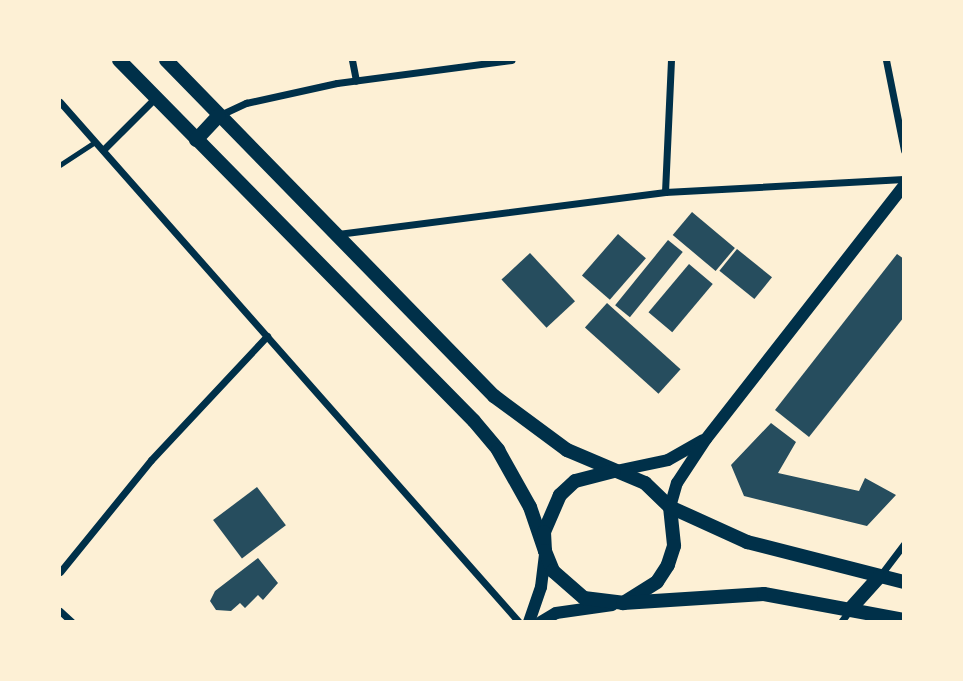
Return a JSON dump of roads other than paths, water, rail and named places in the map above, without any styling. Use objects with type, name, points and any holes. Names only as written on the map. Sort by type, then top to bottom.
[{"type":"highway","points":[[119,60],[474,421],[498,450],[530,507],[545,551],[566,587],[584,598],[623,603],[764,594],[852,607],[904,620]]},
{"type":"highway","points":[[166,60],[494,396],[567,450],[645,483],[670,507],[747,542],[904,582]]},
{"type":"highway","points":[[196,139],[218,116]]},
{"type":"highway","points":[[545,551],[549,512],[560,495],[575,481],[616,471]]},
{"type":"highway","points":[[623,603],[657,582],[668,565],[674,546],[670,507]]},
{"type":"highway","points":[[852,607],[879,577]]},
{"type":"main road","points":[[670,507],[677,483],[706,439],[904,186]]},
{"type":"main road","points":[[616,471],[668,460],[706,439]]},
{"type":"main road","points":[[529,621],[541,587],[545,551]]},
{"type":"main road","points":[[541,621],[556,613],[623,603]]},
{"type":"street","points":[[352,60],[356,81]]},
{"type":"street","points":[[218,116],[246,103],[356,81],[511,60]]},
{"type":"street","points":[[665,192],[671,60]]},
{"type":"street","points":[[886,60],[904,150]]},
{"type":"street","points":[[103,150],[155,98]]},
{"type":"street","points":[[60,102],[519,621]]},
{"type":"street","points":[[334,234],[665,192],[904,179]]},
{"type":"street","points":[[60,572],[151,460],[267,336]]},
{"type":"street","points":[[879,577],[904,544]]},
{"type":"street","points":[[841,621],[852,607]]},
{"type":"street","points":[[60,611],[72,621]]},
{"type":"lane","points":[[60,165],[96,141]]}]
